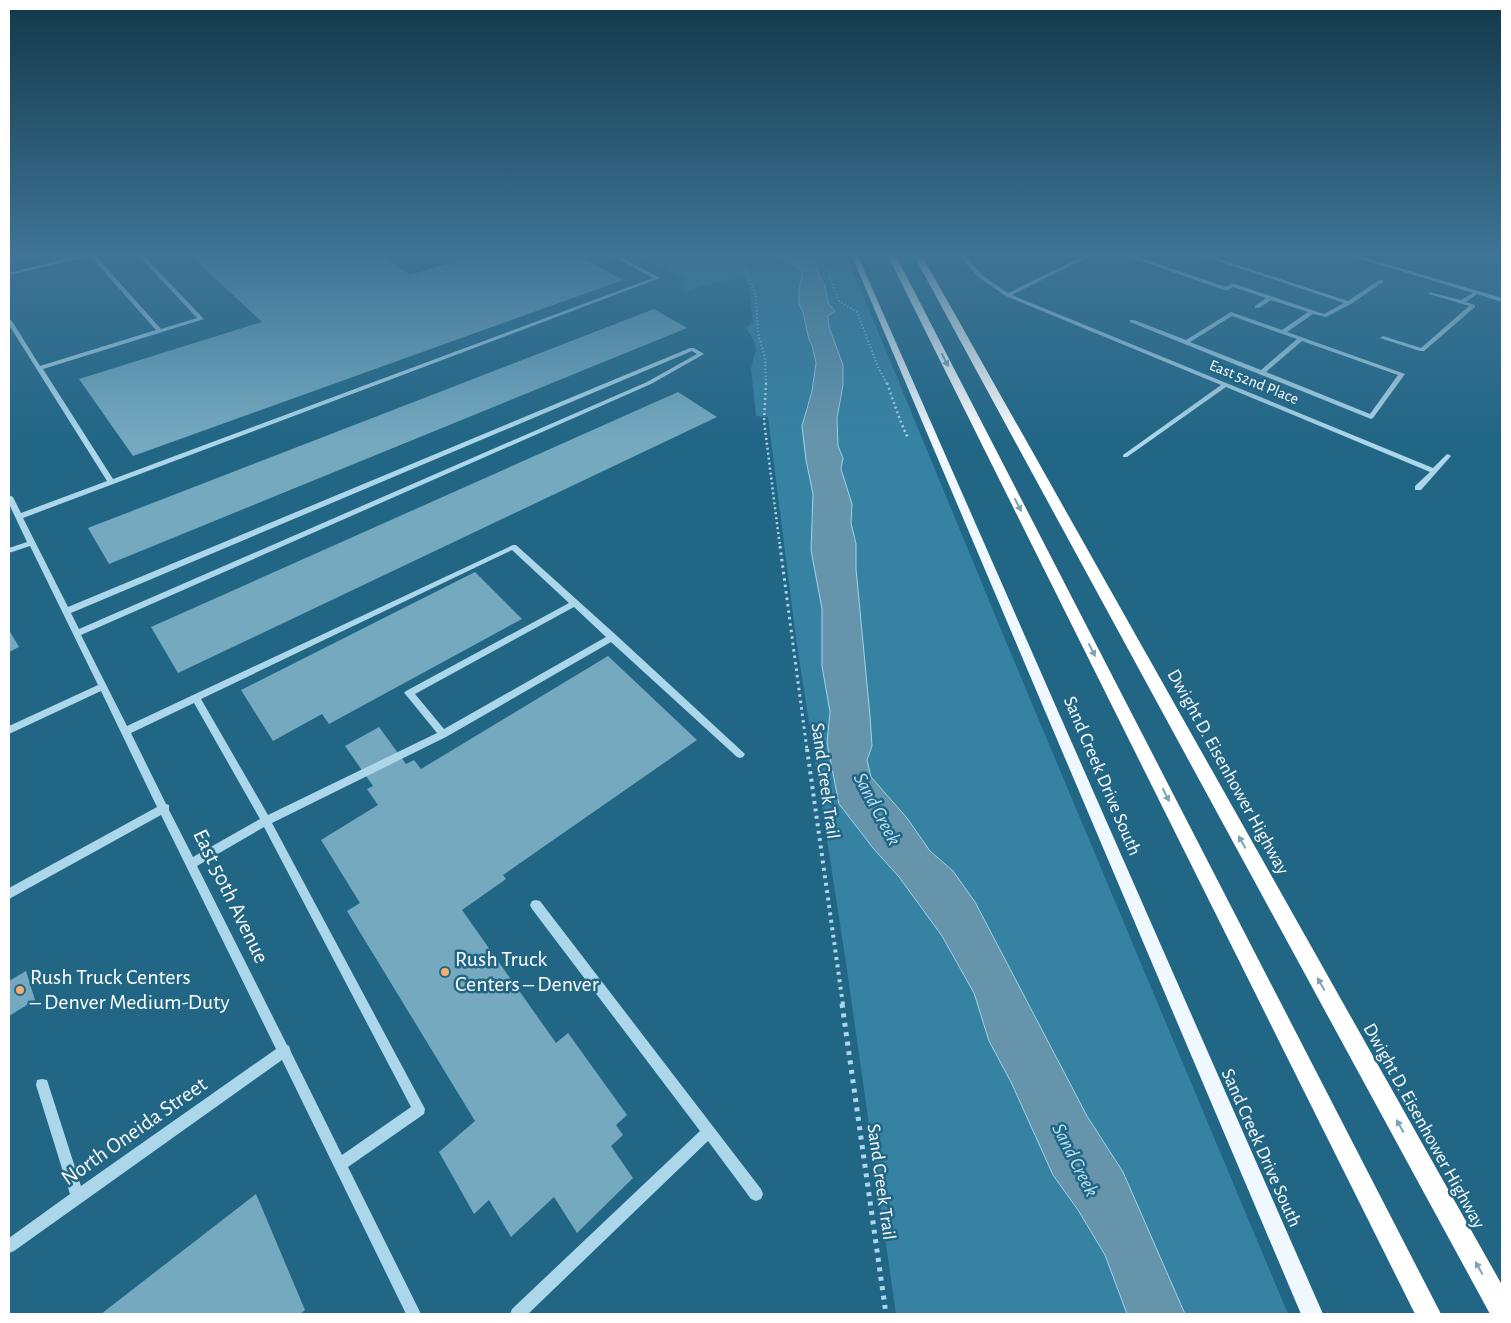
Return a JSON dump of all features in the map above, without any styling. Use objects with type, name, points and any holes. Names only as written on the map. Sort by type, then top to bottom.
[{"type":"highway","points":[[923,316],[1428,1314]]},
{"type":"highway","name":"Dwight D. Eisenhower Highway","points":[[951,316],[1502,1310]]},
{"type":"main road","name":"Sand Creek Drive South","points":[[881,316],[1312,1314]]},
{"type":"street","points":[[112,482],[39,368],[160,331],[146,316]]},
{"type":"street","points":[[18,517],[556,316]]},
{"type":"street","name":"East 52nd Place","points":[[1058,316],[1434,472]]},
{"type":"street","points":[[1186,342],[1228,316]]},
{"type":"street","points":[[1186,342],[1371,417],[1402,374],[1236,316]]},
{"type":"street","points":[[1283,332],[1307,316]]},
{"type":"street","points":[[1383,338],[1422,350],[1462,316]]},
{"type":"street","points":[[1262,372],[1302,338]]},
{"type":"street","points":[[67,611],[692,349],[701,354],[649,382],[77,633]]},
{"type":"street","points":[[1125,456],[1225,385]]},
{"type":"street","points":[[1418,488],[1448,456]]},
{"type":"street","name":"East 50th Avenue","points":[[9,497],[285,1050],[414,1314]]},
{"type":"street","points":[[9,552],[32,543]]},
{"type":"street","points":[[126,731],[513,547],[740,754]]},
{"type":"street","points":[[443,734],[409,693],[575,602]]},
{"type":"street","points":[[266,821],[443,734],[613,637]]},
{"type":"street","points":[[9,730],[104,686]]},
{"type":"street","points":[[196,698],[266,821],[419,1109],[340,1164]]},
{"type":"street","points":[[9,894],[165,808]]},
{"type":"street","name":"North Oneida Street","points":[[9,1246],[285,1050]]},
{"type":"street","points":[[42,1085],[78,1197]]},
{"type":"street","points":[[517,1314],[708,1132]]},
{"type":"lane","points":[[160,331],[201,319],[198,316]]},
{"type":"lane","points":[[9,321],[39,368]]},
{"type":"lane","points":[[1132,321],[1186,342]]},
{"type":"lane","points":[[192,864],[266,821]]},
{"type":"lane","points":[[536,905],[756,1194]]},
{"type":"path","name":"Sand Creek Trail","points":[[758,316],[758,332],[765,358],[767,385],[764,421],[812,788],[886,1314]]},
{"type":"path","points":[[858,316],[878,367],[885,378],[897,408],[896,415],[908,438]]},
{"type":"shaded area","points":[[752,316],[804,316],[816,363],[812,391],[806,408],[806,460],[813,494],[811,550],[822,609],[822,666],[830,712],[827,743],[839,804],[873,848],[899,877],[942,936],[974,993],[989,1041],[1011,1082],[1053,1175],[1078,1210],[1105,1255],[1127,1314],[896,1314],[846,963],[796,638],[768,417],[756,416],[751,369],[756,349],[753,339],[746,328],[753,322]]},
{"type":"shaded area","points":[[828,316],[871,316],[1288,1314],[1185,1314],[1123,1172],[1087,1116],[975,902],[953,871],[930,851],[907,818],[871,777],[867,760],[872,746],[856,569],[856,544],[851,523],[852,504],[841,469],[843,458],[838,446],[837,418],[843,365],[829,327]]},
{"type":"water","name":"Sand Creek","points":[[804,316],[828,316],[829,327],[843,365],[843,385],[837,418],[838,446],[843,458],[841,469],[852,504],[851,523],[856,544],[856,569],[872,746],[867,760],[871,777],[907,818],[930,851],[953,871],[975,902],[1087,1116],[1123,1172],[1185,1314],[1127,1314],[1105,1255],[1078,1210],[1053,1175],[1011,1082],[989,1041],[974,993],[942,936],[899,877],[873,848],[839,804],[827,743],[830,712],[822,666],[822,609],[811,550],[813,494],[802,426],[812,391],[816,363]]},
{"type":"building","points":[[255,316],[523,316],[133,456],[79,379],[262,322]]},
{"type":"building","points":[[637,316],[666,316],[687,328],[109,564],[88,528]]},
{"type":"building","points":[[678,392],[717,417],[178,673],[151,627]]},
{"type":"building","points":[[475,572],[522,619],[329,724],[322,714],[273,741],[241,690]]},
{"type":"building","points":[[9,630],[19,647],[9,652]]},
{"type":"building","name":"Rush Truck Centers – Denver","points":[[608,656],[697,740],[503,875],[506,879],[462,910],[556,1043],[568,1033],[627,1115],[616,1125],[623,1135],[611,1146],[633,1178],[577,1233],[554,1197],[511,1237],[489,1200],[474,1214],[439,1152],[475,1121],[347,911],[360,903],[321,840],[378,805],[367,789],[373,786],[345,746],[379,727],[406,764],[414,760],[421,769]]},
{"type":"building","name":"Rush Truck Centers – Denver Medium-Duty","points":[[26,971],[35,1000],[9,1016],[9,981]]},
{"type":"building","points":[[256,1194],[305,1310],[300,1314],[101,1314]]},
{"type":"place","name":"Rush Truck Centers – Denver","points":[[445,972]]},
{"type":"place","name":"Rush Truck Centers – Denver Medium-Duty","points":[[20,990]]}]
